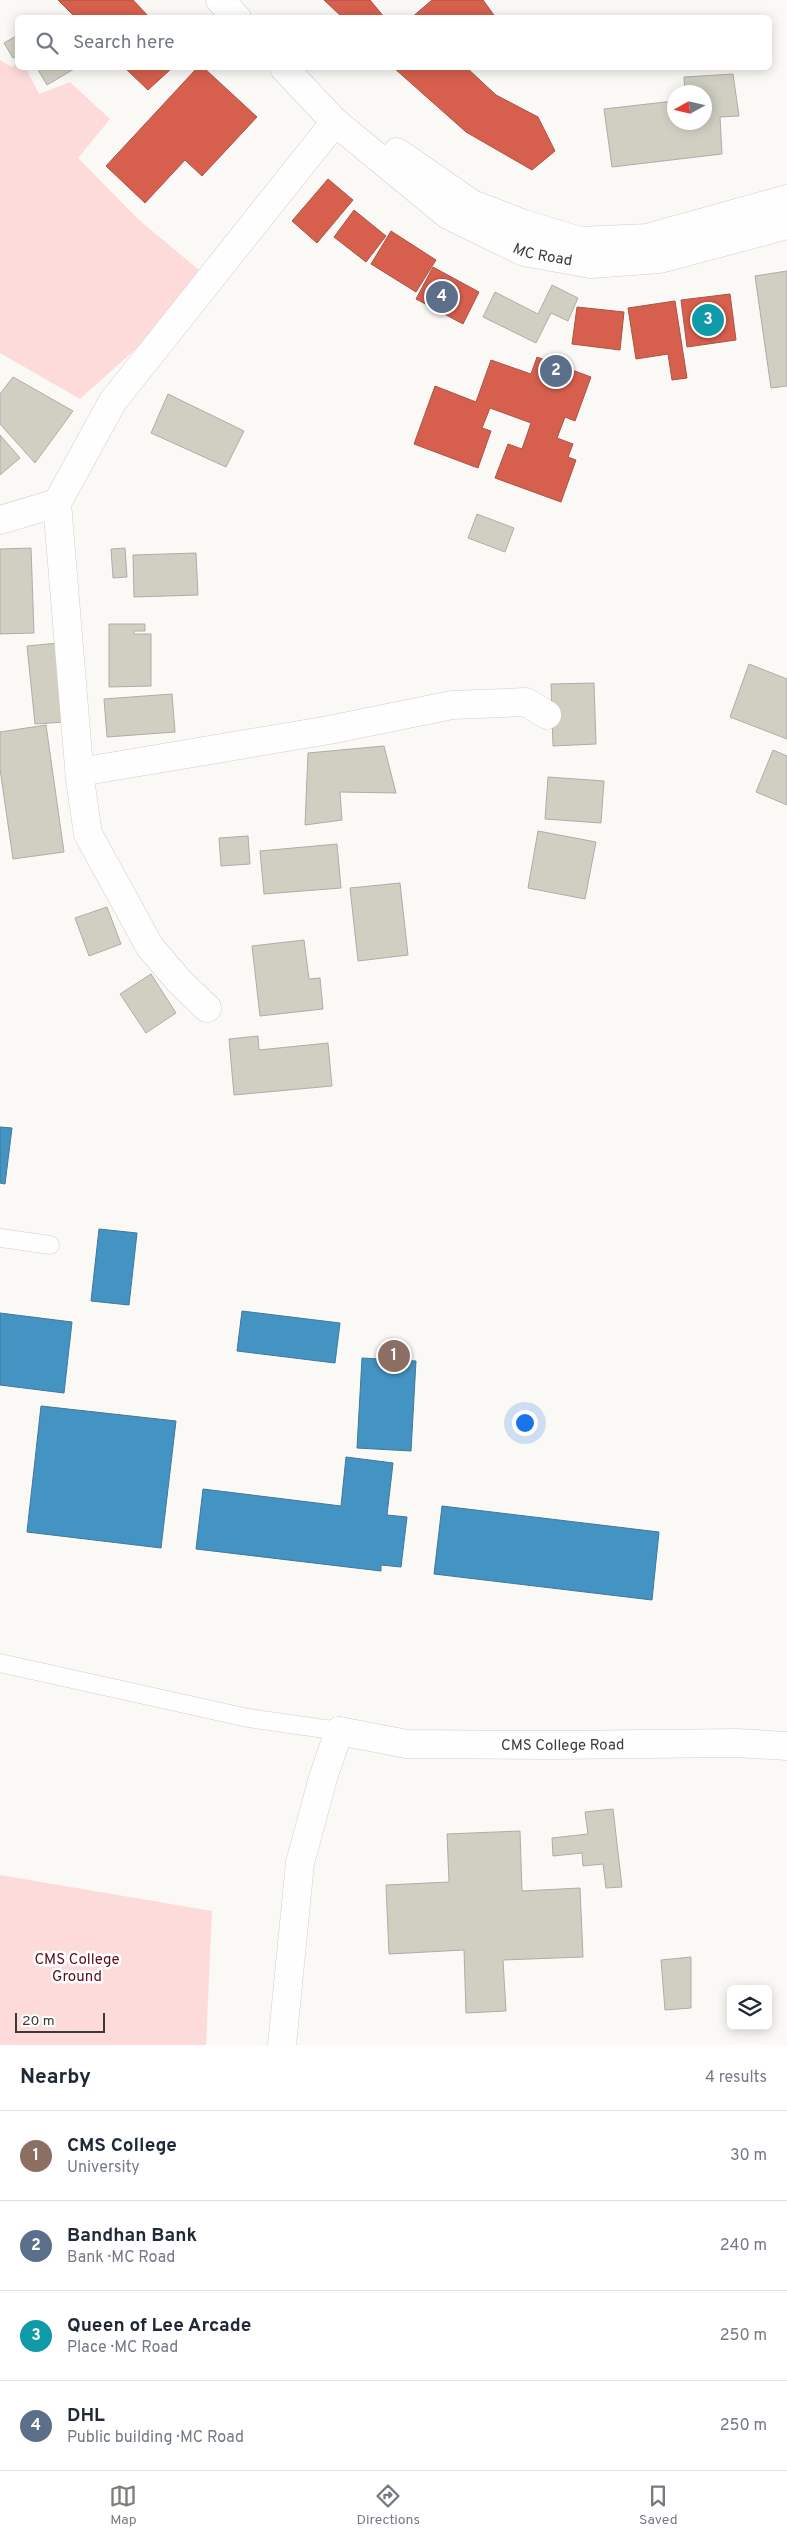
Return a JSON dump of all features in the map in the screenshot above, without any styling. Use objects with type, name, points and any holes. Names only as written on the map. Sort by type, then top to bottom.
[{"type":"street","points":[[220,0],[234,15]]},
{"type":"street","name":"MC Road","points":[[286,70],[335,122],[448,215],[524,252],[591,264],[660,259],[787,224]]},
{"type":"street","points":[[207,1008],[179,981],[150,947],[88,834],[80,772],[57,503],[113,400],[335,122]]},
{"type":"street","name":"MC Road","points":[[335,122],[394,151],[472,204],[524,224],[580,241],[647,238],[787,199]]},
{"type":"street","points":[[0,520],[57,503]]},
{"type":"street","points":[[80,772],[329,730],[452,705],[526,702],[547,715]]},
{"type":"street","points":[[282,2045],[300,1863],[323,1778],[339,1731]]},
{"type":"street","name":"CMS College Road","points":[[339,1731],[406,1744],[737,1743],[787,1746]]},
{"type":"lane","points":[[0,1238],[50,1245]]},
{"type":"lane","points":[[0,1663],[248,1718],[339,1731]]},
{"type":"green space","points":[[0,60],[12,67],[15,65],[15,70],[27,70],[39,94],[70,82],[110,119],[78,158],[138,219],[199,270],[138,347],[80,399],[0,353]]},
{"type":"green space","name":"CMS College Ground","points":[[0,1875],[212,1911],[206,2045],[0,2045]]},
{"type":"building: Shops","points":[[58,0],[133,0],[147,15],[73,15]]},
{"type":"building: Shops","points":[[324,0],[370,0],[382,15],[340,15]]},
{"type":"building: Shops","points":[[432,0],[483,0],[494,15],[414,15]]},
{"type":"building: Shops","points":[[127,70],[170,70],[148,90]]},
{"type":"building: Shops","points":[[195,70],[206,70],[257,117],[202,176],[185,160],[145,203],[106,166]]},
{"type":"building: Shops","points":[[396,70],[469,70],[496,95],[538,117],[555,151],[532,170],[466,132]]},
{"type":"building: Shops","points":[[328,179],[353,200],[317,243],[292,221]]},
{"type":"building: Shops","points":[[354,210],[386,236],[366,262],[334,237]]},
{"type":"building: Shops","points":[[391,231],[436,260],[416,292],[371,264]]},
{"type":"building: Shops","points":[[433,267],[479,292],[463,324],[416,299]]},
{"type":"building: Shops","points":[[730,294],[736,340],[687,347],[681,300]]},
{"type":"building: Shops","points":[[675,301],[687,378],[672,380],[668,354],[636,359],[628,308]]},
{"type":"building: Shops","points":[[577,307],[624,312],[620,350],[572,344]]},
{"type":"building: Shops","points":[[537,357],[591,377],[575,421],[565,417],[557,438],[573,444],[568,457],[576,460],[561,502],[495,478],[508,444],[522,449],[531,423],[490,408],[482,428],[491,431],[478,468],[414,444],[435,386],[476,402],[491,360],[531,374]]},
{"type":"building: Schools","points":[[0,1127],[12,1128],[5,1184],[0,1183]]},
{"type":"building: Schools","points":[[99,1229],[137,1233],[129,1305],[91,1301]]},
{"type":"building: Schools","points":[[242,1311],[340,1323],[335,1363],[237,1351]]},
{"type":"building: Schools","points":[[0,1313],[72,1322],[64,1393],[0,1385]]},
{"type":"building: Schools","points":[[362,1358],[416,1361],[411,1451],[357,1448]]},
{"type":"building: Schools","points":[[41,1406],[176,1421],[161,1548],[27,1532]]},
{"type":"building: Schools","points":[[346,1457],[393,1463],[387,1515],[407,1517],[401,1567],[381,1565],[381,1571],[196,1549],[203,1489],[341,1506]]},
{"type":"building: Schools","points":[[442,1506],[659,1532],[652,1600],[434,1574]]},
{"type":"building: Other","points":[[15,37],[15,57],[13,58],[4,43]]},
{"type":"building: Other","points":[[38,70],[72,70],[47,85]]},
{"type":"building: Other","points":[[733,74],[739,116],[720,117],[722,154],[612,167],[604,109],[667,102],[667,130],[712,130],[712,85],[685,85],[684,77]]},
{"type":"building: Other","points":[[787,271],[787,386],[771,388],[755,276]]},
{"type":"building: Other","points":[[552,285],[578,298],[568,321],[551,313],[536,343],[483,317],[495,292],[538,314]]},
{"type":"building: Other","points":[[13,377],[73,411],[35,463],[0,424],[0,394]]},
{"type":"building: Other","points":[[168,394],[244,431],[226,467],[151,433]]},
{"type":"building: Other","points":[[0,435],[20,458],[0,475]]},
{"type":"building: Other","points":[[477,514],[514,528],[505,552],[468,538]]},
{"type":"building: Other","points":[[31,548],[34,633],[0,634],[0,549]]},
{"type":"building: Other","points":[[125,548],[127,577],[113,578],[111,549]]},
{"type":"building: Other","points":[[196,553],[198,595],[134,597],[133,555]]},
{"type":"building: Other","points":[[109,624],[145,624],[145,631],[134,631],[134,634],[151,634],[151,686],[109,687]]},
{"type":"building: Other","points":[[58,643],[65,722],[35,724],[27,646]]},
{"type":"building: Other","points":[[749,664],[787,679],[787,739],[730,717]]},
{"type":"building: Other","points":[[594,683],[596,744],[553,746],[551,684]]},
{"type":"building: Other","points":[[172,694],[175,732],[107,737],[104,699]]},
{"type":"building: Other","points":[[46,725],[64,852],[13,859],[0,769],[0,732]]},
{"type":"building: Other","points":[[384,746],[396,793],[340,792],[342,820],[305,825],[308,753]]},
{"type":"building: Other","points":[[773,750],[787,756],[787,805],[756,792]]},
{"type":"building: Other","points":[[548,777],[604,781],[601,823],[545,819]]},
{"type":"building: Other","points":[[538,831],[596,842],[585,899],[528,888]]},
{"type":"building: Other","points":[[248,836],[250,864],[221,866],[219,838]]},
{"type":"building: Other","points":[[337,844],[341,888],[264,894],[260,851]]},
{"type":"building: Other","points":[[400,883],[408,955],[358,961],[350,888]]},
{"type":"building: Other","points":[[107,907],[121,944],[89,956],[75,918]]},
{"type":"building: Other","points":[[304,940],[309,979],[320,978],[323,1009],[260,1016],[252,946]]},
{"type":"building: Other","points":[[151,974],[176,1013],[146,1033],[120,994]]},
{"type":"building: Other","points":[[258,1036],[259,1050],[328,1043],[332,1086],[234,1095],[229,1039]]},
{"type":"building: Other","points":[[613,1809],[622,1887],[606,1888],[603,1864],[583,1866],[582,1853],[553,1856],[552,1838],[588,1834],[585,1812]]},
{"type":"building: Other","points":[[520,1831],[522,1891],[580,1888],[583,1957],[503,1960],[506,2011],[466,2013],[464,1950],[389,1954],[386,1885],[449,1882],[447,1834]]},
{"type":"building: Other","points":[[691,1957],[691,2008],[665,2010],[661,1960]]},
{"type":"place","name":"DHL","points":[[442,297]]},
{"type":"place","name":"Queen of Lee Arcade","points":[[708,320]]},
{"type":"place","name":"Bandhan Bank","points":[[556,371]]},
{"type":"place","name":"CMS College","points":[[394,1356]]}]
